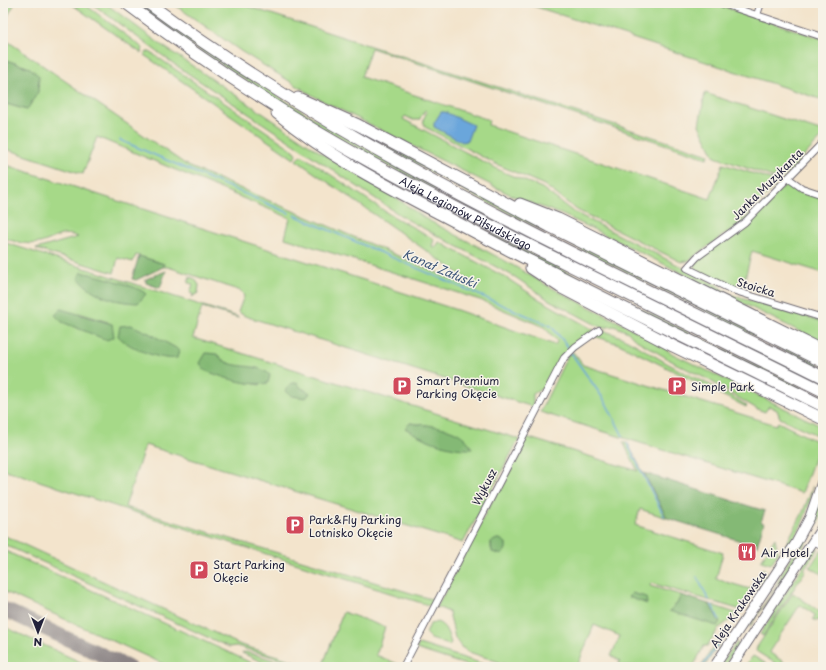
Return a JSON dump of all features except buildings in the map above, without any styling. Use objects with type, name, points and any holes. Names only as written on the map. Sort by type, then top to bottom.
[{"type":"highway","name":"Aleja Legionów Piłsudskiego","points":[[126,3],[163,31],[248,88],[316,131],[395,176],[823,391]]},
{"type":"highway","name":"Aleja Legionów Piłsudskiego","points":[[148,3],[267,84],[364,143],[463,197],[821,376]]},
{"type":"highway","points":[[267,84],[358,125],[468,185],[823,362]]},
{"type":"highway","points":[[248,88],[291,124],[344,161],[496,244],[823,406]]},
{"type":"highway","points":[[468,185],[558,219],[823,351]]},
{"type":"highway","points":[[496,244],[560,287],[672,346],[823,419]]},
{"type":"main road","name":"Aleja Krakowska","points":[[714,667],[796,542],[810,516],[823,479]]},
{"type":"main road","points":[[731,667],[823,526]]},
{"type":"street","points":[[720,3],[823,37]]},
{"type":"street","points":[[757,15],[761,3]]},
{"type":"street","name":"Janka Muzykanta","points":[[687,268],[697,257],[745,222],[764,200],[823,142]]},
{"type":"street","points":[[788,178],[802,188],[823,195]]},
{"type":"street","name":"Stoicka","points":[[687,268],[732,290],[823,318]]},
{"type":"street","name":"Wykusz","points":[[403,667],[564,358],[576,347],[600,330]]},
{"type":"street","points":[[813,541],[823,546]]},
{"type":"green space","points":[[4,3],[15,3],[6,19],[3,17]]},
{"type":"green space","points":[[70,3],[83,3],[143,48],[141,53]]},
{"type":"green space","points":[[91,3],[105,3],[160,44],[326,156],[392,195],[426,219],[509,263],[548,286],[644,335],[673,354],[823,427],[823,438],[780,418],[777,410],[769,406],[765,412],[757,409],[709,380],[675,363],[633,338],[628,332],[614,326],[602,328],[549,300],[515,277],[406,219],[174,64]]},
{"type":"green space","points":[[135,3],[140,3],[219,58],[300,110],[383,158],[467,204],[553,248],[811,376],[810,379],[616,284],[386,165],[282,104],[198,49]]},
{"type":"green space","points":[[172,3],[237,3],[709,155],[707,158],[371,48],[361,77],[489,120],[488,125],[710,199],[723,164],[774,180],[776,185],[739,224],[688,261],[681,262],[577,210],[544,185],[496,164],[425,127],[423,120],[427,112],[425,110],[419,120],[413,120],[405,116],[403,119],[503,172],[542,188],[572,211],[717,285],[730,294],[775,306],[823,322],[823,343],[593,229],[563,215],[515,197],[317,98],[242,52]]},
{"type":"green space","points":[[524,3],[712,3],[823,39],[823,100]]},
{"type":"green space","points":[[3,38],[188,166],[473,288],[474,284],[296,160],[300,156],[303,156],[389,214],[434,239],[432,247],[435,248],[439,242],[505,277],[537,298],[594,330],[558,363],[546,386],[533,394],[533,407],[245,316],[238,312],[244,296],[241,291],[168,267],[163,267],[164,264],[136,255],[133,262],[118,258],[114,273],[36,249],[78,237],[72,235],[67,234],[35,244],[21,243],[3,238],[3,164],[457,310],[555,345],[557,341],[544,327],[480,300],[285,238],[290,218],[97,137],[83,174],[3,148],[3,103],[27,110],[30,68],[3,59]]},
{"type":"green space","points":[[147,52],[150,52],[295,151],[297,154],[294,159],[144,55]]},
{"type":"green space","points":[[3,59],[30,68],[39,76],[38,92],[27,110],[3,103]]},
{"type":"green space","points":[[705,93],[823,132],[823,136],[781,180],[715,157],[699,125]]},
{"type":"green space","points":[[344,124],[819,364],[817,367],[473,195]]},
{"type":"green space","points":[[331,147],[505,241],[802,388],[801,391],[538,261],[346,158]]},
{"type":"green space","points":[[786,185],[823,196],[823,273],[752,251],[742,290],[728,283],[721,284],[695,269],[695,263]]},
{"type":"green space","points":[[3,242],[238,317],[202,307],[193,338],[519,439],[463,543],[145,445],[125,507],[434,600],[431,606],[124,509],[3,469]],"holes":[[[79,313],[108,322],[106,340]],[[217,354],[222,359],[233,365],[266,371],[260,385],[220,376]],[[410,423],[432,426],[455,432],[426,439],[405,428]]]},
{"type":"green space","points":[[139,256],[164,264],[163,267],[136,280],[132,279]]},
{"type":"green space","points":[[166,271],[160,288],[146,283],[146,279]]},
{"type":"green space","points":[[81,272],[134,287],[146,294],[138,303],[105,297],[98,294],[78,278]]},
{"type":"green space","points":[[190,277],[195,279],[199,285],[198,293],[192,297],[193,294],[190,293],[193,284],[188,283]]},
{"type":"green space","points":[[61,309],[112,324],[114,337],[107,340],[62,322],[55,315]]},
{"type":"green space","points":[[131,325],[176,348],[179,351],[177,358],[163,358],[154,356],[123,341],[118,336],[120,326]]},
{"type":"green space","points":[[605,331],[624,338],[685,373],[730,395],[747,406],[746,407],[619,344],[594,336]]},
{"type":"green space","points":[[573,352],[583,365],[776,425],[778,422],[816,441],[819,445],[802,493],[540,412],[568,355]]},
{"type":"green space","points":[[206,353],[217,354],[229,363],[257,368],[264,371],[270,375],[268,383],[253,384],[227,378],[204,370],[200,363]]},
{"type":"green space","points":[[297,382],[300,387],[310,393],[306,398],[292,396],[285,391],[290,384]]},
{"type":"green space","points":[[410,423],[437,426],[454,431],[468,441],[472,449],[454,448],[428,440],[405,428]]},
{"type":"green space","points":[[526,437],[638,471],[623,442],[627,442],[667,518],[640,509],[635,525],[723,553],[716,579],[750,589],[763,568],[767,572],[741,610],[651,583],[650,586],[681,595],[677,604],[673,607],[720,622],[709,604],[738,614],[719,628],[707,646],[704,646],[693,667],[618,666],[620,661],[611,656],[620,636],[594,625],[577,667],[514,667],[469,652],[461,647],[455,638],[449,612],[437,607],[502,482],[512,468],[509,467]],"holes":[[[491,542],[506,544],[504,552],[491,549]]]},
{"type":"green space","points":[[644,473],[765,511],[761,522],[764,523],[757,546],[667,518]]},
{"type":"green space","points":[[813,486],[810,501],[800,528],[790,542],[785,546],[802,514]]},
{"type":"green space","points":[[823,493],[823,512],[814,530],[749,627],[775,588],[783,570],[806,535]]},
{"type":"green space","points":[[3,535],[241,645],[314,667],[306,667],[236,646],[229,647],[3,544]]},
{"type":"green space","points":[[775,538],[778,553],[771,564],[761,561]]},
{"type":"green space","points":[[500,539],[506,543],[506,549],[502,555],[492,552],[491,542]]},
{"type":"green space","points":[[819,548],[804,569],[806,570],[763,636],[760,634],[813,550]]},
{"type":"green space","points":[[3,550],[259,667],[170,667],[3,591]]},
{"type":"green space","points":[[821,550],[823,550],[823,575],[810,567]]},
{"type":"green space","points":[[632,593],[646,597],[647,604],[628,597]]},
{"type":"green space","points":[[793,593],[823,614],[823,619],[816,621],[813,619],[815,615],[800,605],[769,652],[785,663],[778,665],[756,651],[757,647]]},
{"type":"green space","points":[[681,595],[709,604],[720,622],[717,626],[669,611],[677,604]]},
{"type":"green space","points":[[343,612],[385,627],[376,655],[400,665],[400,667],[322,667]]},
{"type":"green space","points":[[437,622],[443,625],[446,630],[451,643],[449,645],[431,639],[426,634],[430,624]]},
{"type":"green space","points":[[3,626],[91,667],[3,667]]},
{"type":"green space","points":[[729,629],[704,667],[700,667],[723,633]]},
{"type":"green space","points":[[737,642],[738,645],[724,667],[719,667]]},
{"type":"green space","points":[[419,644],[493,667],[472,667],[416,649]]},
{"type":"green space","points":[[246,652],[297,667],[273,667],[242,653]]},
{"type":"green space","points":[[753,656],[765,663],[767,667],[744,667]]},
{"type":"water","points":[[441,112],[445,112],[473,125],[467,141],[462,142],[434,127],[434,123]]},
{"type":"waterway","name":"Kanał Załuski","points":[[120,140],[289,213]]},
{"type":"waterway","name":"Kanał Załuski","points":[[294,215],[551,326],[569,348]]},
{"type":"waterway","name":"Kanał Załuski","points":[[571,353],[605,401],[623,436]]},
{"type":"waterway","name":"Kanał Załuski","points":[[627,443],[664,516]]},
{"type":"waterway","name":"Kanał Załuski","points":[[697,577],[709,600]]},
{"type":"waterway","points":[[741,607],[756,585]]},
{"type":"waterway","name":"Kanał Załuski","points":[[712,605],[719,619]]},
{"type":"waterway","points":[[702,667],[724,635]]},
{"type":"taxiway","points":[[3,609],[128,667]]},
{"type":"place","name":"Smart Premium Parking Okęcie","points":[[402,386]]},
{"type":"place","name":"Simple Park","points":[[677,386]]},
{"type":"place","name":"Park&Fly Parking Lotnisko Okęcie","points":[[295,525]]},
{"type":"place","name":"Air Hotel","points":[[747,552]]},
{"type":"place","name":"Start Parking Okęcie","points":[[199,570]]}]
